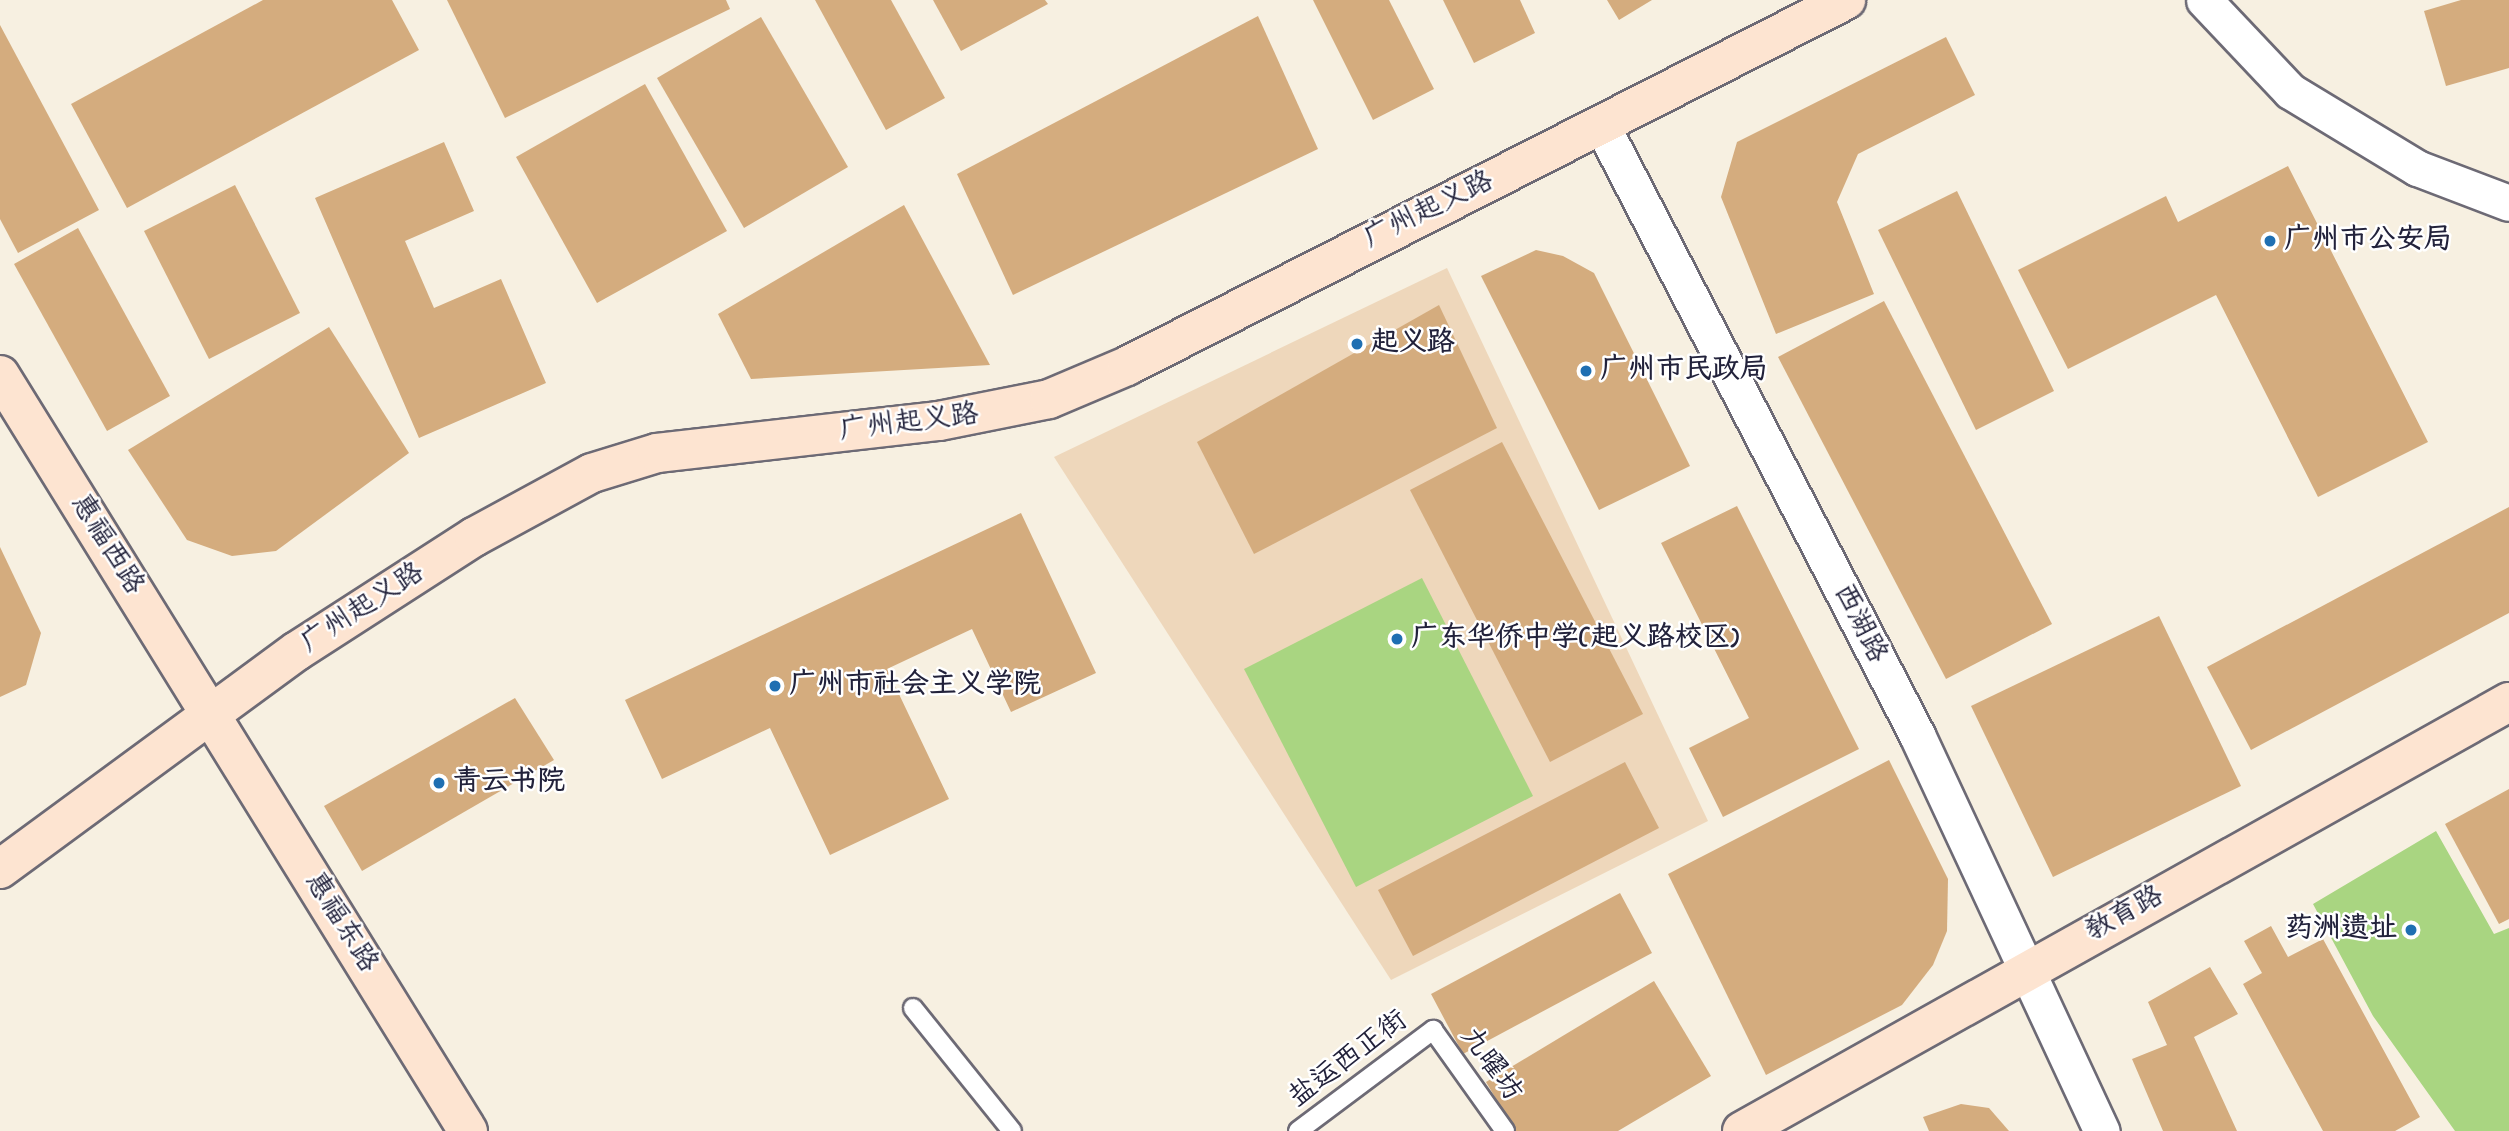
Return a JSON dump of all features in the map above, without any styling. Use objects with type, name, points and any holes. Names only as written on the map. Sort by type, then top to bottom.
[{"type":"main road","name":"广州起义路","points":[[0,869],[298,652],[474,537],[592,473],[657,453],[939,421],[1049,399],[1127,366],[1846,0]]},
{"type":"main road","name":"惠福西路","points":[[0,375],[213,716]]},
{"type":"main road","name":"教育路","points":[[1742,1131],[2509,702]]},
{"type":"main road","name":"惠福东路","points":[[213,716],[468,1131]]},
{"type":"street","points":[[2204,0],[2290,91],[2417,169],[2509,203]]},
{"type":"street","name":"西湖路","points":[[1601,124],[1917,735],[2102,1131]]},
{"type":"lane","points":[[913,1008],[1012,1131]]},
{"type":"lane","name":"盐运西正街","points":[[1298,1131],[1433,1030]]},
{"type":"lane","name":"九曜坊","points":[[1433,1030],[1505,1131]]},
{"type":"shaded area","name":"广东华侨中学(起义路校区)","points":[[1447,268],[1708,821],[1391,980],[1054,457]]},
{"type":"green space","points":[[1422,578],[1533,796],[1356,887],[1244,669]]},
{"type":"green space","points":[[2436,831],[2494,934],[2509,928],[2509,1131],[2455,1131],[2373,1016],[2313,904]]},
{"type":"building","points":[[263,0],[392,0],[419,50],[127,208],[71,104]]},
{"type":"building","points":[[447,0],[726,0],[730,9],[505,118]]},
{"type":"building","points":[[815,0],[891,0],[945,98],[886,130]]},
{"type":"building","points":[[933,0],[1045,0],[1048,4],[961,51]]},
{"type":"building","points":[[1313,0],[1389,0],[1434,89],[1373,120]]},
{"type":"building","points":[[1443,0],[1520,0],[1535,33],[1474,63]]},
{"type":"building","points":[[1607,0],[1652,0],[1619,20]]},
{"type":"building","points":[[2461,0],[2509,0],[2509,68],[2446,86],[2424,11]]},
{"type":"building","points":[[1258,16],[1318,149],[1013,295],[957,174]]},
{"type":"building","points":[[761,17],[848,167],[744,228],[657,78]]},
{"type":"building","points":[[0,25],[99,210],[18,253],[0,219]]},
{"type":"building","points":[[1946,37],[1975,95],[1858,154],[1837,202],[1874,294],[1776,334],[1721,197],[1737,142]]},
{"type":"building","points":[[645,84],[727,231],[597,303],[516,157]]},
{"type":"building","points":[[444,142],[474,211],[405,241],[434,308],[501,279],[546,383],[419,438],[315,198]]},
{"type":"building","points":[[2288,166],[2428,442],[2318,497],[2216,295],[2068,369],[2018,270],[2166,196],[2178,222]]},
{"type":"building","points":[[235,185],[300,313],[209,359],[144,231]]},
{"type":"building","points":[[1957,191],[2054,391],[1976,430],[1878,230]]},
{"type":"building","points":[[904,205],[990,365],[751,379],[718,314]]},
{"type":"building","points":[[78,228],[170,396],[107,431],[14,264]]},
{"type":"building","name":"广州市民政局","points":[[1536,250],[1563,256],[1594,273],[1690,466],[1599,510],[1481,276]]},
{"type":"building","points":[[1884,301],[2052,624],[1946,679],[1778,357]]},
{"type":"building","points":[[1439,305],[1497,428],[1254,554],[1197,442]]},
{"type":"building","points":[[329,327],[409,453],[276,551],[232,556],[187,540],[128,450]]},
{"type":"building","points":[[1502,442],[1643,714],[1550,762],[1410,490]]},
{"type":"building","points":[[1737,506],[1859,749],[1723,817],[1689,748],[1749,718],[1661,543]]},
{"type":"building","points":[[2509,507],[2509,613],[2251,750],[2207,667]]},
{"type":"building","name":"广州市社会主义学院","points":[[1021,513],[1096,673],[1011,712],[972,629],[887,669],[949,799],[830,855],[770,728],[662,779],[625,700]]},
{"type":"building","points":[[0,547],[41,633],[26,685],[0,697]]},
{"type":"building","points":[[2159,616],[2241,786],[2053,877],[1971,706]]},
{"type":"building","name":"青云书院","points":[[515,698],[554,760],[362,871],[324,806]]},
{"type":"building","points":[[1889,760],[1948,879],[1947,931],[1933,965],[1902,1005],[1766,1075],[1668,874]]},
{"type":"building","points":[[1625,762],[1659,828],[1413,956],[1378,890]]},
{"type":"building","points":[[2509,789],[2509,919],[2499,924],[2445,824]]},
{"type":"building","points":[[1620,893],[1652,953],[1463,1054],[1431,994]]},
{"type":"building","points":[[2271,926],[2288,957],[2323,939],[2420,1117],[2395,1131],[2323,1131],[2243,984],[2262,973],[2244,941]]},
{"type":"building","points":[[2210,967],[2238,1014],[2194,1037],[2237,1131],[2163,1131],[2132,1059],[2167,1045],[2148,1002]]},
{"type":"building","points":[[1654,981],[1711,1076],[1618,1131],[1515,1131],[1486,1082]]},
{"type":"building","points":[[1961,1104],[1989,1108],[2009,1131],[1929,1131],[1923,1117]]},
{"type":"place","name":"广州市公安局","points":[[2270,241]]},
{"type":"place","name":"起义路","points":[[1357,344]]},
{"type":"place","name":"广州市民政局","points":[[1586,371]]},
{"type":"place","name":"广东华侨中学(起义路校区)","points":[[1397,639]]},
{"type":"place","name":"广州市社会主义学院","points":[[775,686]]},
{"type":"place","name":"青云书院","points":[[439,783]]},
{"type":"place","name":"药洲遗址","points":[[2411,930]]}]
